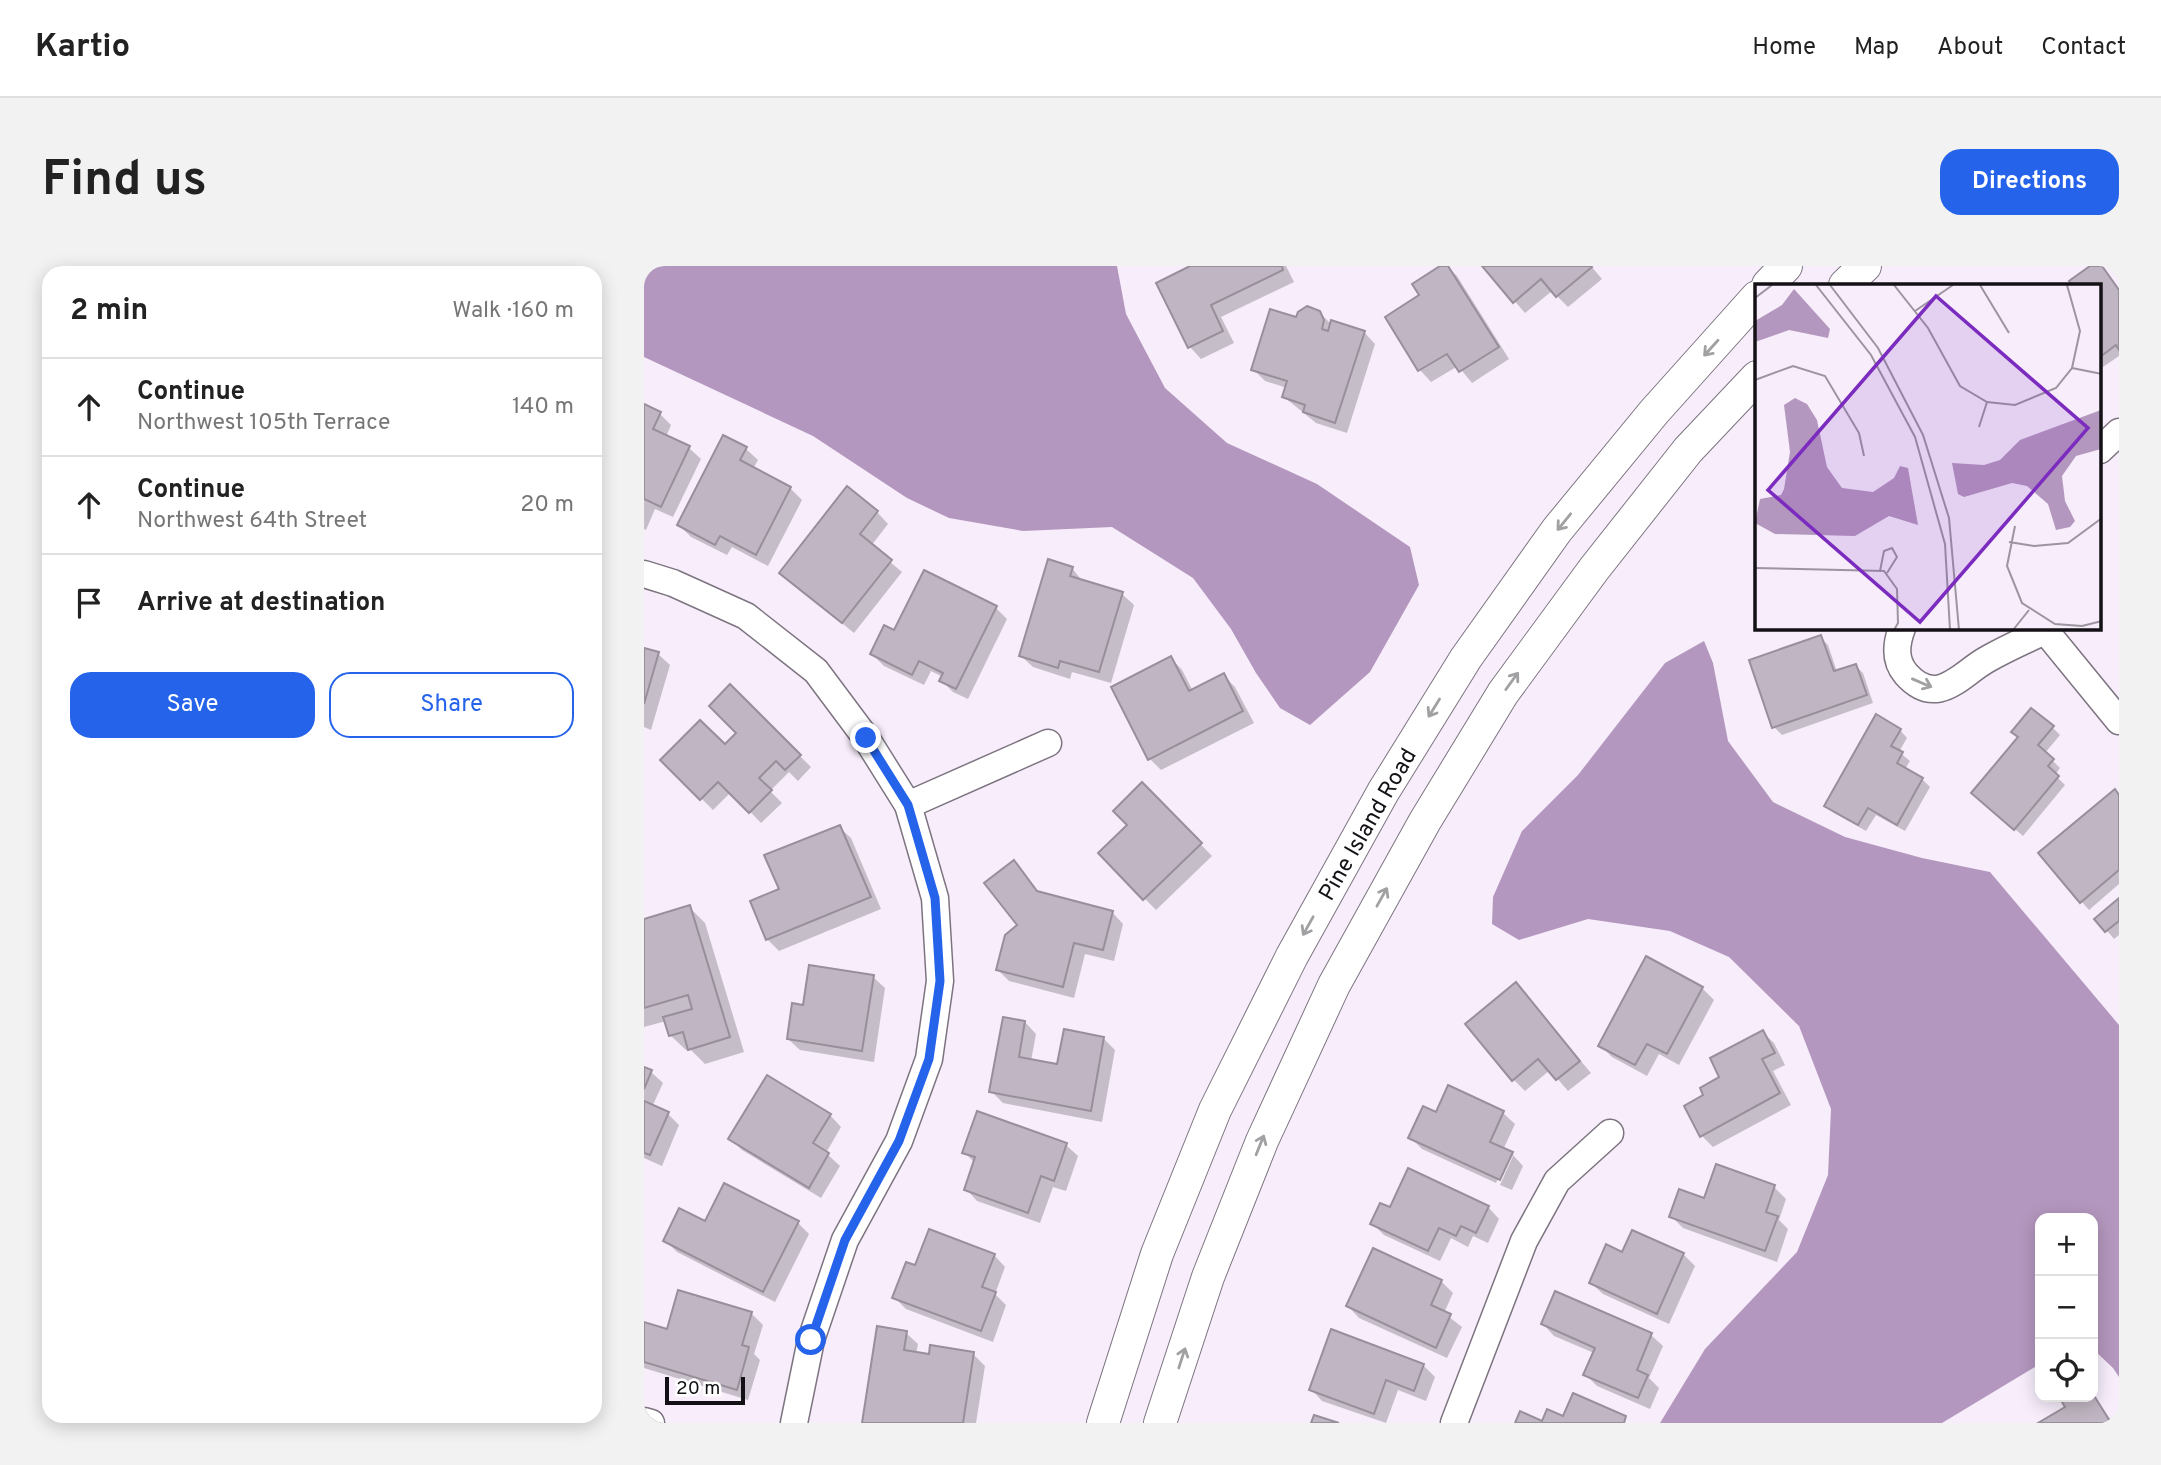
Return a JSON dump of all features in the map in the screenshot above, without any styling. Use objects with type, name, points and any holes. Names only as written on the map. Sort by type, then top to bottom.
[{"type":"main road","points":[[1769,284],[1786,266]]},
{"type":"main road","points":[[1846,284],[1865,266]]},
{"type":"main road","name":"Pine Island Road","points":[[1103,1423],[1157,1254],[1215,1110],[1292,956],[1383,792],[1466,658],[1557,530],[1654,412],[1755,300]]},
{"type":"main road","points":[[1160,1423],[1208,1277],[1262,1140],[1334,985],[1424,821],[1503,693],[1594,569],[1688,450],[1755,378]]},
{"type":"street","points":[[2102,448],[2119,432]]},
{"type":"street","points":[[644,574],[673,583],[746,616],[817,671],[866,738],[908,805],[935,898],[940,981],[929,1059],[899,1141],[845,1240],[811,1340],[794,1423]]},
{"type":"street","points":[[1901,630],[1897,641],[1897,655],[1902,668],[1919,684],[1931,688],[1954,684],[1974,667],[2044,630],[2119,721]]},
{"type":"street","points":[[908,805],[1048,743]]},
{"type":"street","points":[[1454,1423],[1524,1241],[1557,1181],[1610,1133]]},
{"type":"street","points":[[644,1421],[651,1423]]},
{"type":"shaded area","points":[[644,266],[1117,266],[1126,314],[1165,388],[1227,443],[1317,484],[1410,547],[1419,585],[1370,672],[1310,725],[1280,708],[1231,629],[1193,578],[1112,527],[1023,531],[949,518],[907,498],[813,436],[644,357]]},
{"type":"shaded area","points":[[1704,641],[1713,663],[1728,741],[1773,802],[1845,837],[1922,858],[1990,872],[2119,1025],[2119,1377],[2098,1354],[2098,1213],[2035,1213],[2035,1367],[1942,1423],[1660,1423],[1705,1349],[1797,1252],[1828,1175],[1831,1109],[1799,1026],[1729,957],[1670,931],[1588,919],[1519,940],[1492,924],[1493,897],[1522,831],[1578,775],[1665,663]]},
{"type":"building","points":[[1190,266],[1282,266],[1283,270],[1211,305],[1223,331],[1188,348],[1156,283]]},
{"type":"building","points":[[1440,266],[1448,266],[1499,347],[1459,372],[1447,354],[1418,371],[1385,317],[1419,295],[1412,284]]},
{"type":"building","points":[[1482,266],[1592,267],[1556,297],[1541,279],[1513,303]]},
{"type":"building","points":[[2090,266],[2102,266],[2119,290],[2119,350],[2116,345],[2102,356],[2102,284],[2071,284],[2069,281]]},
{"type":"building","points":[[1307,306],[1320,311],[1324,320],[1322,329],[1328,331],[1331,320],[1365,331],[1335,423],[1303,412],[1305,405],[1282,397],[1287,381],[1251,370],[1270,309],[1296,317],[1298,312]]},
{"type":"building","points":[[644,404],[661,412],[653,429],[690,446],[661,507],[644,499]]},
{"type":"building","points":[[723,435],[747,447],[740,460],[791,487],[756,555],[720,536],[715,545],[677,525]]},
{"type":"building","points":[[847,486],[878,511],[860,534],[892,560],[842,623],[779,573]]},
{"type":"building","points":[[1048,559],[1073,567],[1070,576],[1123,592],[1099,672],[1060,661],[1058,668],[1019,656]]},
{"type":"building","points":[[924,570],[997,606],[956,689],[939,681],[943,673],[919,661],[912,675],[870,654],[884,625],[894,630]]},
{"type":"building","points":[[1821,635],[1834,671],[1856,664],[1867,695],[1772,728],[1749,660]]},
{"type":"building","points":[[644,648],[659,652],[644,704]]},
{"type":"building","points":[[1171,656],[1189,691],[1224,673],[1243,711],[1148,760],[1111,687]]},
{"type":"building","points":[[730,684],[801,755],[785,770],[776,761],[759,778],[772,790],[749,813],[718,782],[700,800],[660,760],[700,720],[725,744],[736,733],[709,706]]},
{"type":"building","points":[[2031,708],[2054,726],[2038,745],[2054,759],[2048,766],[2059,776],[2014,830],[1971,793],[2018,737],[2011,732]]},
{"type":"building","points":[[1876,714],[1901,729],[1891,746],[1903,752],[1897,763],[1923,778],[1897,825],[1868,808],[1858,825],[1824,806]]},
{"type":"building","points":[[1142,782],[1202,843],[1143,900],[1098,853],[1127,825],[1113,811]]},
{"type":"building","points":[[2115,789],[2119,795],[2119,870],[2080,903],[2038,853]]},
{"type":"building","points":[[840,825],[871,897],[766,940],[750,901],[779,889],[764,855]]},
{"type":"building","points":[[1014,860],[1037,891],[1113,911],[1103,950],[1074,943],[1063,987],[996,970],[1005,935],[1017,925],[984,883]]},
{"type":"building","points":[[2119,898],[2119,921],[2105,932],[2094,919]]},
{"type":"building","points":[[690,905],[730,1037],[688,1050],[683,1032],[669,1036],[663,1017],[692,1009],[688,995],[644,1008],[644,919]]},
{"type":"building","points":[[1646,956],[1703,987],[1667,1054],[1647,1044],[1635,1065],[1598,1046]]},
{"type":"building","points":[[809,965],[874,975],[862,1051],[787,1039],[792,1003],[803,1005]]},
{"type":"building","points":[[1516,982],[1580,1061],[1556,1080],[1538,1059],[1512,1081],[1465,1024]]},
{"type":"building","points":[[1003,1017],[1025,1021],[1019,1057],[1057,1064],[1064,1029],[1104,1037],[1091,1111],[989,1092]]},
{"type":"building","points":[[1763,1030],[1775,1053],[1762,1059],[1780,1093],[1700,1137],[1684,1106],[1703,1095],[1700,1088],[1719,1077],[1710,1058]]},
{"type":"building","points":[[644,1067],[652,1070],[644,1089]]},
{"type":"building","points":[[767,1075],[831,1114],[813,1143],[829,1153],[809,1188],[728,1139]]},
{"type":"building","points":[[1448,1085],[1504,1111],[1490,1142],[1513,1152],[1500,1180],[1408,1138],[1423,1106],[1436,1112]]},
{"type":"building","points":[[644,1101],[669,1112],[650,1155],[644,1153]]},
{"type":"building","points":[[977,1111],[1067,1143],[1054,1181],[1041,1176],[1028,1213],[964,1190],[975,1157],[962,1153]]},
{"type":"building","points":[[1716,1164],[1775,1185],[1766,1212],[1778,1216],[1765,1251],[1669,1217],[1679,1189],[1704,1198]]},
{"type":"building","points":[[1408,1168],[1489,1206],[1476,1233],[1461,1226],[1456,1236],[1439,1228],[1428,1251],[1370,1224],[1380,1203],[1390,1207]]},
{"type":"building","points":[[724,1183],[799,1221],[763,1292],[663,1241],[679,1208],[705,1221]]},
{"type":"building","points":[[929,1229],[995,1254],[982,1287],[996,1292],[981,1331],[892,1298],[906,1262],[915,1265]]},
{"type":"building","points":[[1632,1230],[1684,1253],[1657,1314],[1589,1283],[1606,1244],[1622,1252]]},
{"type":"building","points":[[1373,1248],[1442,1280],[1431,1305],[1451,1314],[1436,1348],[1346,1306]]},
{"type":"building","points":[[678,1290],[752,1312],[742,1345],[749,1347],[737,1390],[644,1362],[644,1322],[667,1329]]},
{"type":"building","points":[[1555,1291],[1652,1333],[1637,1370],[1648,1375],[1638,1398],[1583,1375],[1595,1348],[1541,1324]]},
{"type":"building","points":[[877,1326],[907,1331],[904,1350],[929,1354],[930,1345],[974,1352],[963,1423],[862,1423]]},
{"type":"building","points":[[1331,1329],[1424,1364],[1414,1391],[1386,1380],[1374,1414],[1309,1390]]},
{"type":"building","points":[[1573,1393],[1626,1416],[1624,1423],[1515,1423],[1520,1411],[1542,1421],[1547,1409],[1563,1416]]},
{"type":"building","points":[[2062,1402],[2098,1402],[2111,1423],[2038,1423],[2065,1407]]},
{"type":"building","points":[[1314,1415],[1339,1423],[1311,1423]]},
{"type":"route","points":[[811,1340],[845,1240],[899,1141],[929,1059],[940,981],[935,898],[908,805],[866,738]]}]
